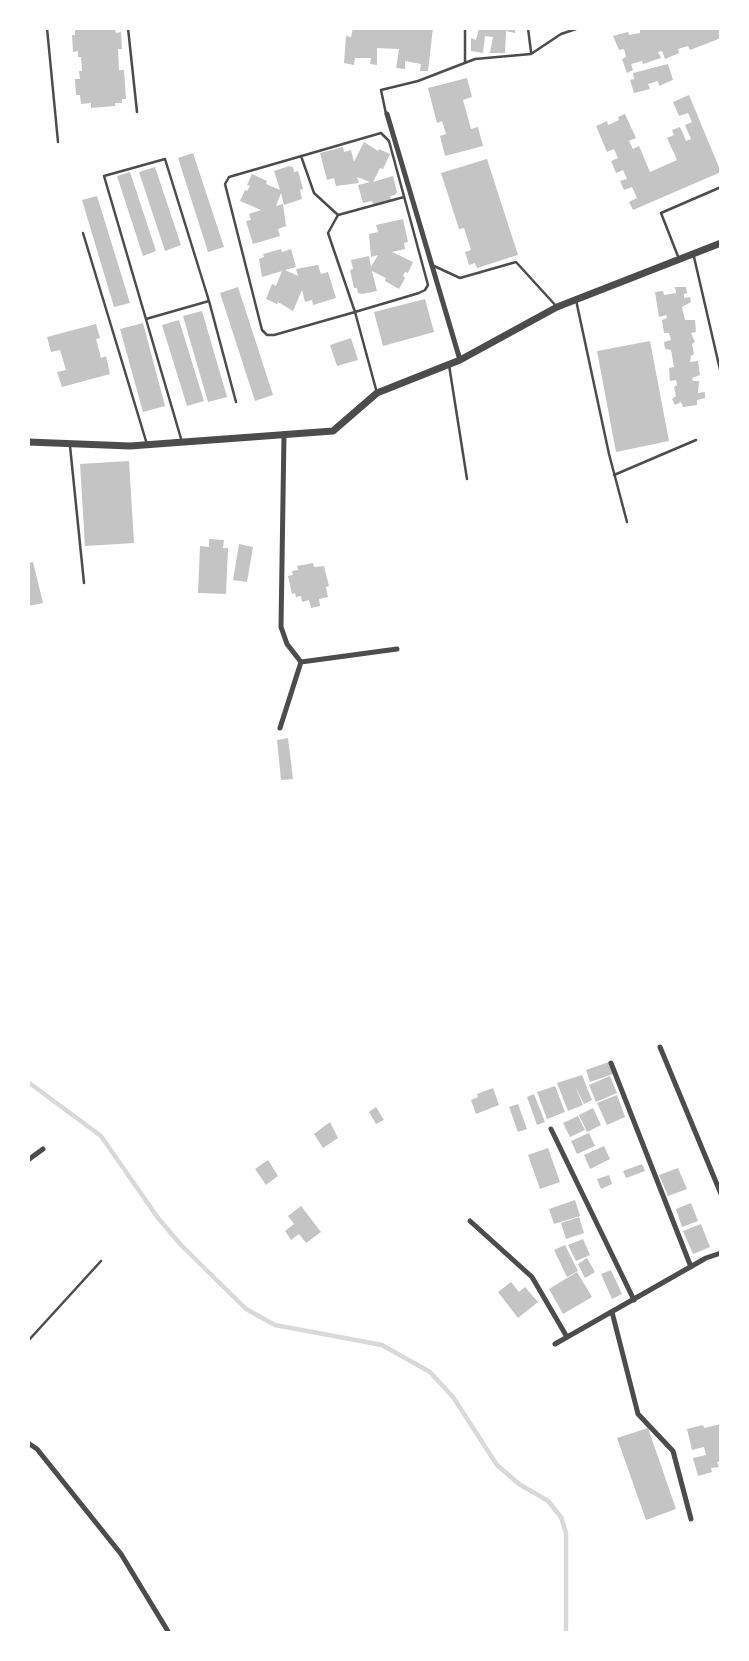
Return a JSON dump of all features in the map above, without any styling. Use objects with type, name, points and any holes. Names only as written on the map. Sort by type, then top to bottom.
[{"type":"street","points":[[387,114],[460,360]]},
{"type":"street","points":[[28,442],[147,445],[333,431],[377,393],[460,360],[557,306],[721,243]]},
{"type":"street","points":[[284,434],[281,627],[287,644],[301,662]]},
{"type":"street","points":[[301,662],[397,649]]},
{"type":"street","points":[[280,728],[301,662]]},
{"type":"street","points":[[660,1047],[721,1194]]},
{"type":"street","points":[[611,1063],[691,1267]]},
{"type":"street","points":[[551,1129],[634,1300]]},
{"type":"street","points":[[28,1160],[43,1149]]},
{"type":"street","points":[[470,1221],[532,1277],[567,1337]]},
{"type":"street","points":[[555,1344],[691,1267],[721,1253]]},
{"type":"street","points":[[612,1312],[638,1414],[673,1451],[691,1519]]},
{"type":"street","points":[[28,1443],[37,1449],[121,1554],[169,1633]]},
{"type":"lane","points":[[47,28],[58,142]]},
{"type":"lane","points":[[128,28],[137,112]]},
{"type":"lane","points":[[465,28],[465,62]]},
{"type":"lane","points":[[528,28],[531,54]]},
{"type":"lane","points":[[559,28],[561,34]]},
{"type":"lane","points":[[387,114],[381,90],[418,80],[465,62],[531,54],[561,34],[579,28]]},
{"type":"lane","points":[[381,133],[389,141],[404,197],[428,285],[425,290],[274,335],[267,335],[262,330],[225,184],[229,177],[381,133]]},
{"type":"lane","points":[[301,156],[314,193],[338,215]]},
{"type":"lane","points":[[182,442],[104,176],[165,159],[209,301],[236,402]]},
{"type":"lane","points":[[679,259],[661,213],[721,187]]},
{"type":"lane","points":[[377,393],[355,312],[328,233],[338,215],[404,197]]},
{"type":"lane","points":[[83,233],[147,445]]},
{"type":"lane","points":[[693,254],[721,373]]},
{"type":"lane","points":[[430,265],[460,278],[516,262],[557,306]]},
{"type":"lane","points":[[575,299],[627,522]]},
{"type":"lane","points":[[146,319],[209,301]]},
{"type":"lane","points":[[449,365],[467,479]]},
{"type":"lane","points":[[614,475],[696,440]]},
{"type":"lane","points":[[70,443],[84,583]]},
{"type":"lane","points":[[28,1341],[101,1261]]},
{"type":"building","points":[[75,28],[115,28],[116,33],[121,32],[122,49],[118,49],[119,70],[124,70],[126,99],[122,99],[122,103],[91,108],[91,103],[81,104],[80,95],[76,95],[75,79],[80,79],[79,71],[82,71],[81,57],[78,57],[78,51],[73,52],[72,35],[75,35]]},
{"type":"building","points":[[353,28],[433,28],[428,71],[420,71],[421,64],[405,61],[405,69],[396,68],[399,49],[377,48],[377,65],[370,64],[371,58],[355,58],[354,65],[344,63],[346,36],[351,37]]},
{"type":"building","points":[[479,28],[515,28],[515,33],[506,31],[505,53],[490,53],[493,37],[485,36],[483,53],[471,51],[471,38],[476,40]]},
{"type":"building","points":[[640,28],[721,28],[721,38],[690,50],[688,46],[678,49],[679,53],[665,59],[662,51],[658,52],[661,58],[643,64],[642,61],[631,64],[633,70],[627,73],[622,59],[626,57],[624,49],[619,50],[613,36],[628,32],[629,35],[640,33]]},
{"type":"building","points":[[668,64],[673,80],[659,86],[658,81],[648,84],[650,89],[634,93],[630,80],[634,79],[633,73]]},
{"type":"building","points":[[467,78],[472,97],[463,100],[471,129],[478,127],[483,146],[445,156],[440,136],[446,134],[442,121],[437,123],[428,88]]},
{"type":"building","points":[[689,95],[721,172],[633,210],[629,202],[637,198],[632,187],[624,190],[620,181],[627,179],[623,170],[616,173],[611,161],[618,158],[614,149],[607,152],[596,126],[607,121],[608,125],[625,114],[636,138],[629,141],[633,149],[639,146],[650,172],[677,160],[667,138],[674,135],[672,130],[680,127],[686,141],[691,139],[685,125],[692,122],[688,113],[679,116],[673,102]]},
{"type":"building","points":[[364,142],[378,151],[379,149],[390,154],[373,182],[393,176],[397,192],[390,196],[391,200],[363,203],[358,185],[370,182],[357,177],[359,183],[336,186],[334,178],[327,180],[320,153],[343,147],[344,152],[351,150],[354,162]]},
{"type":"building","points":[[193,153],[224,247],[208,252],[178,158]]},
{"type":"building","points":[[487,159],[518,255],[477,268],[475,263],[469,265],[465,252],[471,250],[464,228],[459,229],[441,173]]},
{"type":"building","points":[[155,167],[181,245],[165,251],[139,172]]},
{"type":"building","points":[[293,167],[294,172],[298,171],[303,189],[300,190],[302,199],[284,205],[281,193],[276,206],[283,204],[286,226],[278,229],[280,236],[253,244],[246,221],[251,220],[249,214],[261,210],[240,201],[250,186],[247,185],[252,174],[280,190],[274,171]]},
{"type":"building","points":[[130,172],[156,251],[143,256],[117,176]]},
{"type":"building","points":[[97,196],[130,303],[114,307],[82,200]]},
{"type":"building","points":[[403,219],[408,242],[404,243],[405,249],[392,252],[413,262],[408,273],[405,272],[399,289],[372,271],[377,291],[358,293],[357,288],[354,288],[350,270],[353,269],[351,260],[369,256],[371,267],[378,255],[371,257],[369,234],[378,232],[376,225]]},
{"type":"building","points":[[281,249],[282,252],[291,249],[296,267],[285,270],[298,276],[296,269],[318,265],[321,274],[328,272],[336,298],[313,305],[312,300],[305,302],[302,290],[293,311],[278,302],[277,304],[266,299],[272,284],[276,286],[282,271],[262,277],[259,259],[264,257],[263,254]]},
{"type":"building","points":[[238,287],[273,395],[255,401],[220,293]]},
{"type":"building","points":[[675,287],[686,287],[684,298],[690,297],[691,302],[682,307],[685,320],[695,320],[696,332],[691,333],[695,342],[692,344],[694,354],[690,362],[698,361],[700,375],[692,378],[693,381],[699,381],[698,393],[705,392],[705,398],[697,400],[697,405],[683,407],[681,402],[675,405],[672,399],[676,396],[674,387],[677,385],[676,380],[670,381],[669,368],[674,367],[671,350],[665,349],[664,342],[671,340],[669,333],[664,333],[662,320],[667,318],[666,315],[659,317],[655,292],[663,291],[664,295],[676,293]]},
{"type":"building","points":[[425,299],[434,332],[383,346],[374,312]]},
{"type":"building","points":[[202,311],[227,397],[208,402],[183,316]]},
{"type":"building","points":[[179,320],[204,401],[187,406],[162,325]]},
{"type":"building","points":[[143,323],[165,406],[143,412],[120,329]]},
{"type":"building","points":[[96,324],[100,338],[96,339],[101,358],[106,356],[110,374],[62,387],[57,372],[66,370],[60,350],[51,352],[47,337]]},
{"type":"building","points":[[351,338],[358,360],[337,366],[330,345]]},
{"type":"building","points":[[650,341],[669,441],[616,452],[597,351]]},
{"type":"building","points":[[129,461],[134,543],[85,546],[80,464]]},
{"type":"building","points":[[209,539],[224,540],[223,548],[228,548],[226,594],[198,593],[200,546],[209,547]]},
{"type":"building","points":[[239,544],[253,547],[247,582],[233,580]]},
{"type":"building","points":[[33,562],[43,603],[28,606],[28,563]]},
{"type":"building","points":[[313,563],[314,567],[324,566],[329,586],[326,587],[328,597],[319,599],[320,606],[311,608],[309,600],[302,602],[301,596],[292,594],[288,576],[293,575],[292,571],[298,570],[297,566]]},
{"type":"building","points":[[288,738],[293,779],[281,780],[277,740]]},
{"type":"building","points":[[609,1062],[613,1074],[590,1082],[586,1070]]},
{"type":"building","points":[[582,1075],[592,1100],[584,1104],[575,1086],[583,1105],[568,1111],[557,1083]]},
{"type":"building","points":[[610,1076],[617,1093],[596,1102],[589,1085]]},
{"type":"building","points":[[555,1086],[565,1112],[547,1119],[537,1092]]},
{"type":"building","points":[[493,1088],[499,1105],[476,1114],[471,1100],[478,1097],[477,1094]]},
{"type":"building","points":[[534,1094],[545,1122],[537,1125],[527,1097]]},
{"type":"building","points":[[617,1095],[625,1117],[607,1125],[597,1103]]},
{"type":"building","points":[[518,1104],[527,1129],[518,1132],[509,1107]]},
{"type":"building","points":[[376,1107],[384,1120],[376,1124],[369,1112]]},
{"type":"building","points":[[593,1108],[601,1125],[587,1132],[579,1115]]},
{"type":"building","points":[[578,1116],[585,1130],[570,1137],[563,1123]]},
{"type":"building","points":[[330,1122],[338,1138],[323,1148],[314,1134]]},
{"type":"building","points":[[589,1133],[595,1146],[577,1154],[571,1141]]},
{"type":"building","points":[[604,1146],[610,1159],[590,1169],[584,1155]]},
{"type":"building","points":[[548,1148],[560,1182],[540,1189],[528,1155]]},
{"type":"building","points":[[268,1160],[278,1176],[266,1185],[255,1169]]},
{"type":"building","points":[[642,1164],[645,1171],[626,1178],[623,1171]]},
{"type":"building","points":[[678,1168],[687,1189],[668,1196],[659,1175]]},
{"type":"building","points":[[609,1175],[612,1184],[601,1189],[597,1179]]},
{"type":"building","points":[[575,1200],[580,1216],[554,1224],[549,1209]]},
{"type":"building","points":[[691,1203],[698,1221],[682,1227],[676,1209]]},
{"type":"building","points":[[301,1206],[321,1232],[306,1243],[299,1234],[291,1240],[285,1231],[294,1224],[288,1216]]},
{"type":"building","points":[[579,1217],[584,1233],[566,1239],[561,1223]]},
{"type":"building","points":[[701,1224],[710,1247],[693,1254],[683,1231]]},
{"type":"building","points":[[583,1239],[590,1255],[576,1261],[568,1245]]},
{"type":"building","points":[[565,1245],[578,1271],[567,1277],[554,1250]]},
{"type":"building","points":[[587,1258],[595,1272],[585,1278],[578,1264]]},
{"type":"building","points":[[611,1270],[622,1294],[612,1299],[601,1274]]},
{"type":"building","points":[[577,1272],[592,1297],[563,1314],[549,1289]]},
{"type":"building","points":[[511,1282],[519,1292],[525,1287],[538,1302],[518,1318],[498,1292]]},
{"type":"building","points":[[721,1424],[721,1461],[717,1462],[719,1467],[711,1468],[712,1472],[698,1476],[693,1458],[706,1455],[704,1447],[692,1450],[687,1429]]},
{"type":"building","points":[[648,1428],[676,1509],[646,1520],[617,1438]]},
{"type":"waterway","points":[[28,1082],[101,1136],[158,1218],[182,1246],[246,1309],[275,1325],[382,1345],[430,1372],[453,1397],[497,1465],[519,1484],[548,1501],[561,1517],[566,1533],[566,1633]]}]
